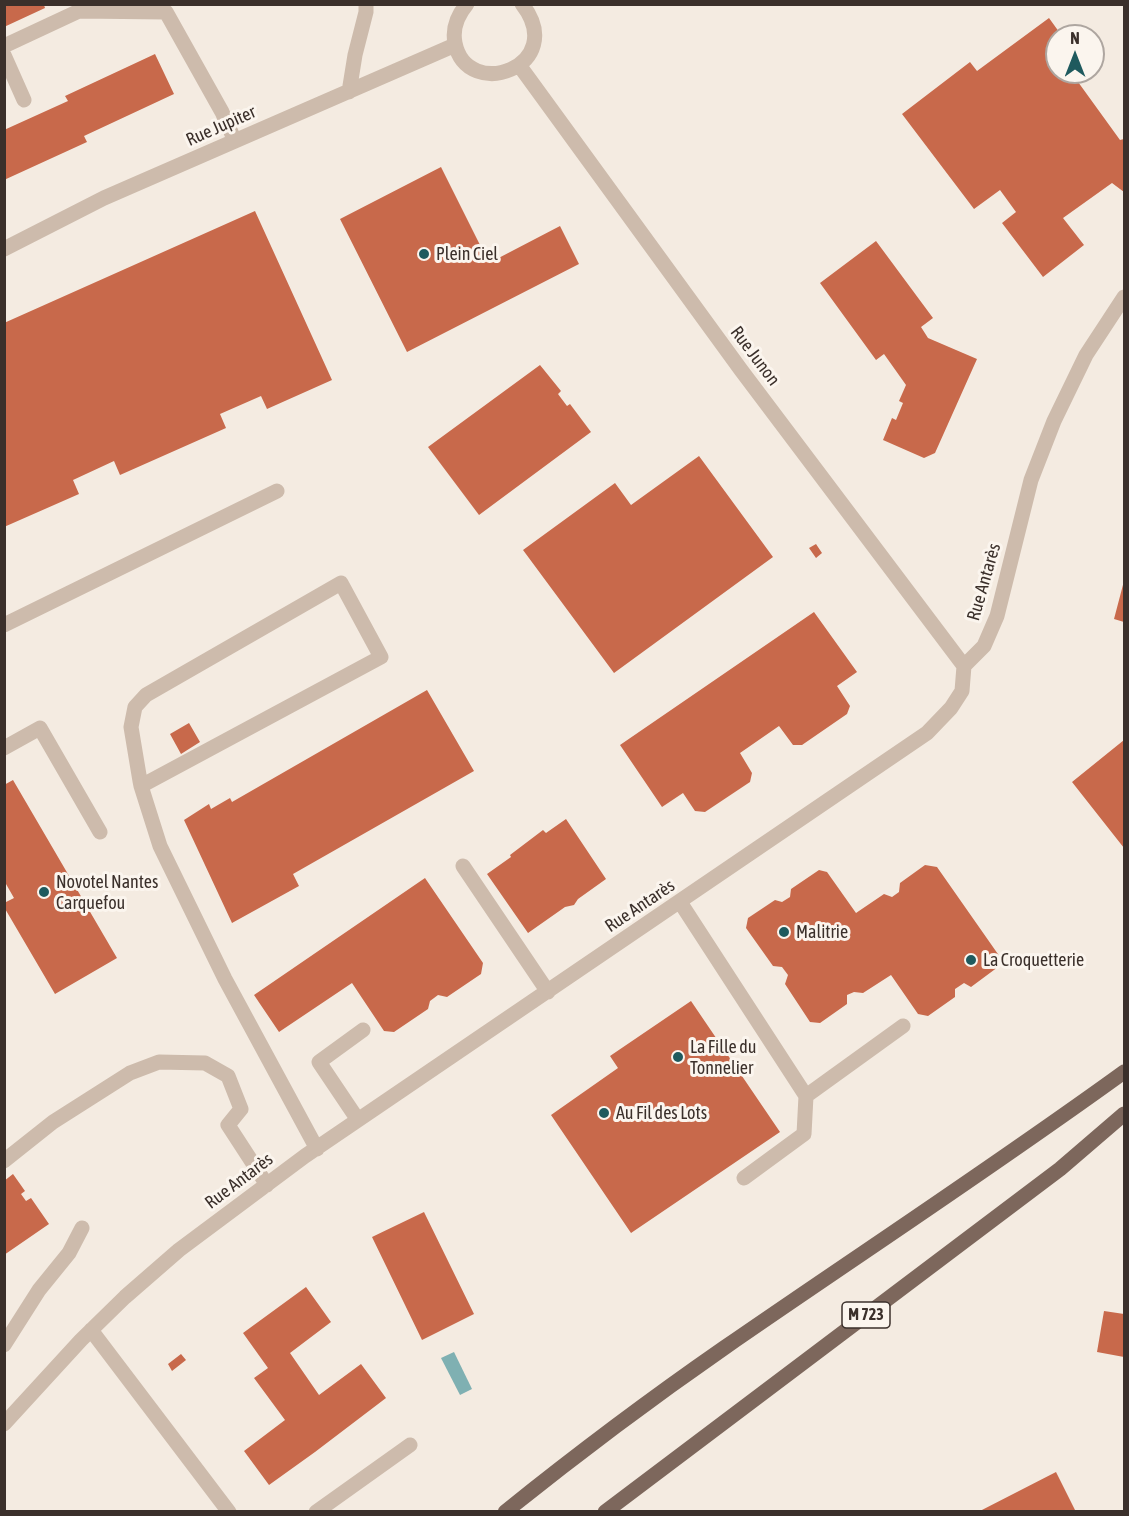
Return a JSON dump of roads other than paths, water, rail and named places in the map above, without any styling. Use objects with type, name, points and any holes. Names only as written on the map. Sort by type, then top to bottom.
[{"type":"main road","points":[[505,1512],[597,1439],[713,1356],[1059,1120],[1125,1072]]},
{"type":"main road","name":"M 723","points":[[604,1512],[1060,1169],[1125,1114]]},
{"type":"street","points":[[349,92],[366,4]]},
{"type":"street","points":[[464,5],[457,18],[454,31],[455,45],[460,56],[469,66],[482,73],[498,74],[512,70],[519,65],[528,57],[534,44],[535,30],[530,15],[522,4]]},
{"type":"street","points":[[4,46],[77,8],[166,12],[222,112],[235,141]]},
{"type":"street","name":"Rue Jupiter","points":[[4,249],[104,198],[455,45]]},
{"type":"street","points":[[4,55],[24,100]]},
{"type":"street","name":"Rue Junon","points":[[519,65],[741,370],[964,666]]},
{"type":"street","name":"Rue Antarès","points":[[4,1424],[91,1330],[179,1250],[358,1120],[927,733],[951,708],[962,691],[964,666],[984,646],[997,616],[1031,480],[1054,421],[1086,355],[1125,297]]},
{"type":"street","points":[[4,625],[277,491]]},
{"type":"street","points":[[141,786],[381,657],[341,584],[146,695],[135,707],[131,727],[141,786],[160,846],[225,979],[317,1149]]},
{"type":"street","points":[[4,748],[39,728],[100,832]]},
{"type":"street","points":[[463,866],[548,992]]},
{"type":"street","points":[[680,902],[806,1096],[804,1134],[744,1178]]},
{"type":"street","points":[[806,1096],[903,1026]]},
{"type":"street","points":[[358,1120],[319,1062],[363,1030]]},
{"type":"street","points":[[4,1161],[52,1122],[130,1072],[159,1062],[205,1063],[228,1076],[241,1109],[228,1125],[267,1185]]},
{"type":"street","points":[[4,1345],[39,1290],[69,1253],[82,1228]]},
{"type":"street","points":[[91,1330],[229,1512]]},
{"type":"street","points":[[316,1512],[410,1445]]},
{"type":"water","points":[[454,1352],[472,1389],[460,1395],[441,1358]]},
{"type":"place","name":"Plein Ciel","points":[[424,254]]},
{"type":"place","name":"Novotel Nantes Carquefou","points":[[44,892]]},
{"type":"place","name":"Malitrie","points":[[784,932]]},
{"type":"place","name":"La Croquetterie","points":[[971,960]]},
{"type":"place","name":"La Fille du Tonnelier","points":[[678,1057]]},
{"type":"place","name":"Au Fil des Lots","points":[[604,1113]]}]
